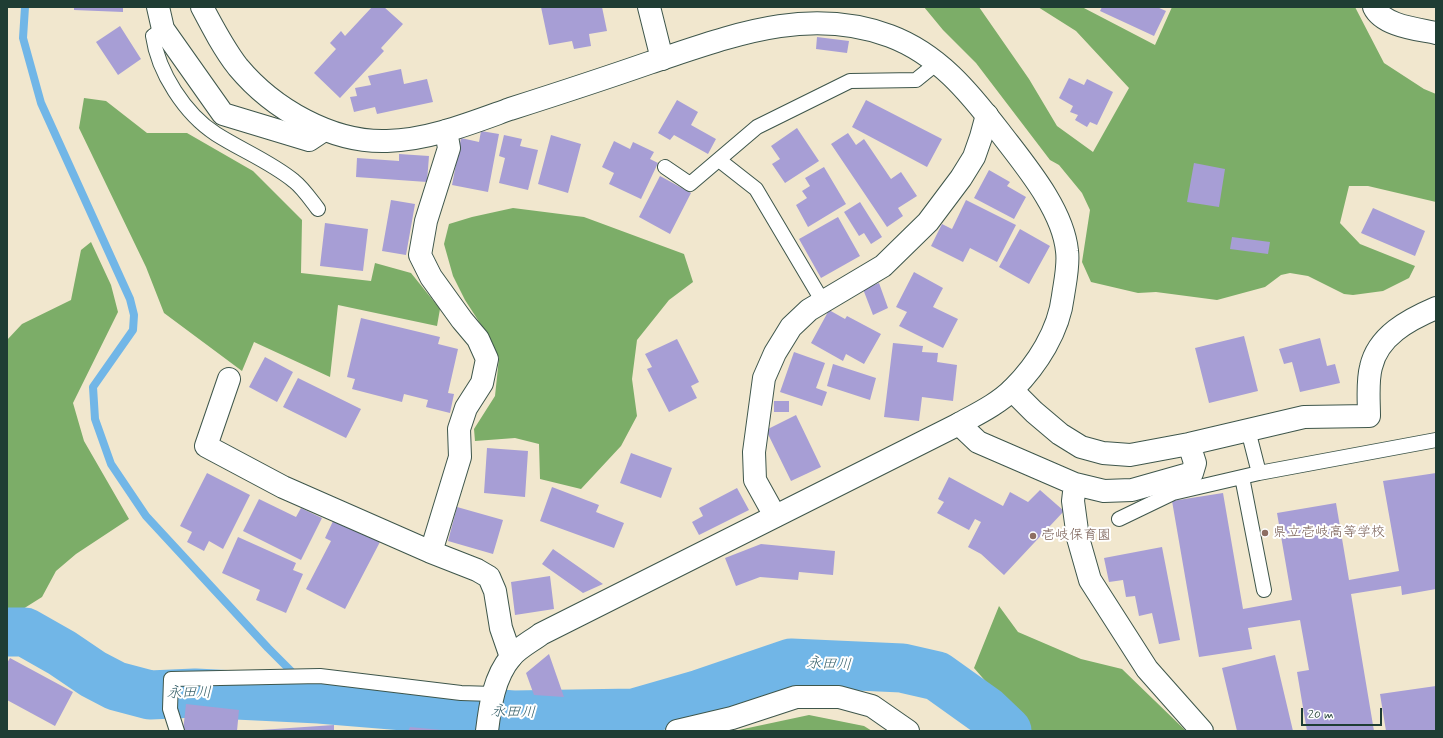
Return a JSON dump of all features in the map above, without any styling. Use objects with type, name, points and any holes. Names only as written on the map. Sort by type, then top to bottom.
[{"type":"street","points":[[158,7],[163,29],[223,114],[308,140],[324,130]]},
{"type":"street","points":[[202,7],[220,42],[239,68],[262,90],[289,111],[324,130],[354,139],[388,141],[446,131],[662,59],[764,28],[800,23],[826,22],[858,27],[892,37],[927,55],[959,81],[987,115],[1041,189],[1060,221],[1067,252],[1063,301],[1054,330],[1038,359],[1012,390],[994,404],[960,424],[541,634],[511,657],[492,698],[487,731]]},
{"type":"street","points":[[649,7],[662,59]]},
{"type":"street","points":[[1374,7],[1391,22],[1436,33]]},
{"type":"street","points":[[775,516],[755,480],[754,452],[764,378],[775,353],[791,327],[809,310],[883,266],[928,222],[961,178],[974,157],[987,115]]},
{"type":"street","points":[[430,552],[460,457],[459,429],[466,408],[482,383],[487,359],[478,339],[431,278],[420,255],[426,221],[449,148],[446,131]]},
{"type":"street","points":[[1012,390],[1034,412],[1060,434],[1081,447],[1103,452],[1130,455],[1189,444],[1304,417],[1369,416],[1370,369],[1374,354],[1385,339],[1396,330],[1418,316],[1436,308]]},
{"type":"street","points":[[229,379],[206,446],[283,487],[430,552],[477,570],[488,577],[495,590],[501,628],[511,657]]},
{"type":"street","points":[[960,424],[978,442],[1075,484],[1104,491],[1132,490],[1192,473],[1195,463],[1189,444]]},
{"type":"street","points":[[1075,484],[1073,501],[1078,538],[1090,580],[1147,669],[1202,731]]},
{"type":"street","points":[[677,731],[732,718],[796,697],[839,697],[872,706],[908,731]]},
{"type":"lane","points":[[163,29],[153,36],[155,53],[164,73],[184,105],[214,133],[295,181],[318,209]]},
{"type":"lane","points":[[665,167],[690,184],[757,127],[850,81],[916,80],[937,63]]},
{"type":"lane","points":[[719,160],[756,189],[822,302]]},
{"type":"lane","points":[[1248,430],[1259,473]]},
{"type":"lane","points":[[1119,519],[1173,493],[1259,473],[1436,440]]},
{"type":"lane","points":[[1242,477],[1264,590]]},
{"type":"lane","points":[[177,731],[170,709],[171,679],[320,676],[492,698]]},
{"type":"green space","points":[[924,7],[979,7],[1029,79],[1057,126],[1093,152],[1129,88],[1076,31],[1038,7],[1082,7],[1155,45],[1172,7],[1355,7],[1384,63],[1424,89],[1436,94],[1436,202],[1368,186],[1349,186],[1340,223],[1360,244],[1415,266],[1409,278],[1383,291],[1353,295],[1344,294],[1308,276],[1290,273],[1281,275],[1265,287],[1217,300],[1156,292],[1138,293],[1091,282],[1082,262],[1090,210],[1082,193],[1059,165],[1050,160],[976,63],[943,30]]},
{"type":"green space","points":[[84,98],[106,101],[147,133],[187,133],[253,171],[302,220],[301,273],[371,281],[375,263],[411,273],[440,309],[437,326],[338,305],[330,377],[254,342],[242,371],[164,313],[146,267],[79,128]]},
{"type":"green space","points":[[513,208],[584,217],[684,254],[693,282],[669,300],[637,340],[632,379],[637,416],[621,446],[581,489],[540,479],[539,444],[515,438],[475,441],[474,429],[495,396],[499,358],[487,334],[465,300],[453,276],[444,244],[449,224],[472,217]]},
{"type":"green space","points":[[91,242],[111,285],[118,312],[73,403],[84,441],[129,519],[76,554],[56,571],[42,597],[7,619],[7,340],[22,324],[71,300],[81,250]]},
{"type":"green space","points":[[999,606],[1018,632],[1081,659],[1122,669],[1186,731],[1022,731],[988,684],[974,668]]},
{"type":"green space","points":[[809,715],[864,726],[872,731],[734,731]]},
{"type":"building","points":[[74,7],[123,7],[123,12],[74,10]]},
{"type":"building","points":[[372,7],[384,7],[403,24],[381,48],[384,51],[340,98],[314,73],[336,49],[330,43],[341,31],[345,36]]},
{"type":"building","points":[[541,7],[602,7],[607,31],[589,34],[591,46],[574,49],[572,41],[549,45]]},
{"type":"building","points":[[1102,7],[1157,7],[1166,11],[1154,36],[1100,11]]},
{"type":"building","points":[[120,26],[141,59],[118,75],[96,42]]},
{"type":"building","points":[[817,37],[849,41],[847,53],[816,49]]},
{"type":"building","points":[[401,69],[404,84],[427,79],[433,102],[377,114],[375,107],[354,112],[350,97],[357,96],[355,88],[371,85],[368,76]]},
{"type":"building","points":[[1069,78],[1084,85],[1087,79],[1113,92],[1097,125],[1090,122],[1087,127],[1075,120],[1078,115],[1070,112],[1073,106],[1059,98]]},
{"type":"building","points":[[677,100],[698,112],[691,125],[716,139],[708,154],[674,135],[670,140],[658,133]]},
{"type":"building","points":[[866,100],[942,139],[927,167],[852,127]]},
{"type":"building","points":[[797,128],[819,161],[785,183],[772,164],[780,159],[771,146]]},
{"type":"building","points":[[481,131],[499,134],[488,192],[452,185],[461,138],[479,142]]},
{"type":"building","points":[[848,133],[856,145],[864,139],[891,179],[901,172],[917,196],[898,208],[903,216],[887,227],[831,144]]},
{"type":"building","points":[[504,135],[522,139],[520,146],[538,150],[528,190],[499,183],[505,158],[499,156]]},
{"type":"building","points":[[551,135],[581,144],[568,193],[538,184]]},
{"type":"building","points":[[614,141],[630,149],[633,142],[654,152],[650,159],[658,163],[641,199],[609,184],[614,173],[602,167]]},
{"type":"building","points":[[399,154],[429,156],[427,182],[356,177],[357,158],[399,161]]},
{"type":"building","points":[[1194,163],[1225,169],[1219,207],[1187,202]]},
{"type":"building","points":[[824,167],[846,204],[808,227],[796,205],[807,198],[802,191],[810,186],[805,178]]},
{"type":"building","points":[[989,170],[1010,182],[1007,186],[1026,197],[1014,219],[974,198]]},
{"type":"building","points":[[660,176],[691,193],[670,234],[639,217]]},
{"type":"building","points":[[391,200],[415,204],[406,255],[382,251]]},
{"type":"building","points":[[966,200],[1016,225],[997,262],[970,248],[963,262],[931,246],[942,224],[952,229]]},
{"type":"building","points":[[860,202],[882,237],[871,244],[864,233],[859,236],[844,212]]},
{"type":"building","points":[[1373,208],[1425,231],[1415,256],[1361,233]]},
{"type":"building","points":[[838,217],[860,256],[821,278],[799,239]]},
{"type":"building","points":[[325,223],[368,229],[363,271],[320,266]]},
{"type":"building","points":[[1020,229],[1050,246],[1029,284],[999,267]]},
{"type":"building","points":[[1232,237],[1270,242],[1268,254],[1230,249]]},
{"type":"building","points":[[914,272],[943,288],[933,307],[958,319],[943,348],[899,326],[907,312],[896,307]]},
{"type":"building","points":[[879,283],[888,308],[873,315],[863,289]]},
{"type":"building","points":[[829,310],[845,319],[847,316],[881,334],[864,364],[846,354],[843,361],[811,343]]},
{"type":"building","points":[[361,318],[440,337],[438,344],[458,349],[448,393],[454,394],[450,413],[426,407],[428,400],[404,394],[402,402],[352,389],[355,379],[347,377]]},
{"type":"building","points":[[1244,336],[1258,391],[1209,403],[1195,348]]},
{"type":"building","points":[[1320,338],[1327,366],[1335,364],[1340,383],[1300,392],[1292,362],[1284,364],[1279,349]]},
{"type":"building","points":[[677,339],[699,382],[691,386],[697,398],[669,412],[647,369],[652,367],[645,354]]},
{"type":"building","points":[[893,343],[923,346],[922,352],[938,353],[937,362],[957,365],[953,401],[922,397],[919,421],[884,417]]},
{"type":"building","points":[[794,352],[825,363],[816,388],[827,392],[822,406],[780,392]]},
{"type":"building","points":[[265,357],[293,372],[277,402],[249,387]]},
{"type":"building","points":[[833,364],[876,378],[870,400],[827,386]]},
{"type":"building","points":[[298,378],[361,409],[346,438],[283,407]]},
{"type":"building","points":[[774,401],[789,401],[789,412],[774,412]]},
{"type":"building","points":[[796,415],[821,467],[791,481],[766,430]]},
{"type":"building","points":[[487,448],[528,451],[525,497],[484,493]]},
{"type":"building","points":[[631,453],[672,468],[661,498],[620,483]]},
{"type":"building","points":[[207,473],[250,495],[223,549],[209,541],[204,551],[187,542],[192,532],[180,526]]},
{"type":"building","points":[[1436,473],[1436,589],[1402,595],[1401,586],[1351,594],[1374,731],[1307,731],[1297,672],[1309,670],[1300,620],[1248,628],[1252,649],[1199,657],[1172,501],[1223,493],[1243,609],[1292,600],[1277,513],[1336,503],[1349,580],[1399,571],[1383,481]]},
{"type":"building","points":[[949,477],[1003,506],[1010,492],[1028,502],[1040,490],[1064,511],[1004,575],[981,554],[968,547],[981,522],[975,519],[969,530],[937,513],[944,502],[938,499]]},
{"type":"building","points":[[552,487],[599,505],[596,512],[624,523],[614,548],[540,521]]},
{"type":"building","points":[[737,488],[749,510],[699,535],[692,522],[703,516],[699,508]]},
{"type":"building","points":[[259,499],[296,517],[301,508],[322,518],[301,560],[243,531]]},
{"type":"building","points":[[457,507],[503,520],[493,554],[448,541]]},
{"type":"building","points":[[335,517],[381,540],[345,609],[306,589],[331,541],[325,538]]},
{"type":"building","points":[[238,537],[296,563],[293,570],[303,574],[286,613],[256,600],[260,590],[222,573]]},
{"type":"building","points":[[761,544],[835,551],[833,575],[799,572],[798,580],[760,577],[736,586],[725,558]]},
{"type":"building","points":[[1162,547],[1180,640],[1159,644],[1152,613],[1139,616],[1135,596],[1126,597],[1123,580],[1109,582],[1104,558]]},
{"type":"building","points":[[553,549],[603,584],[583,593],[542,564]]},
{"type":"building","points":[[550,576],[554,609],[515,615],[511,582]]},
{"type":"building","points":[[549,654],[564,697],[534,695],[526,673]]},
{"type":"building","points":[[1275,655],[1293,731],[1237,731],[1222,668]]},
{"type":"building","points":[[10,658],[73,692],[55,726],[7,700],[7,663]]},
{"type":"building","points":[[1436,686],[1436,731],[1386,731],[1380,694]]},
{"type":"building","points":[[186,704],[239,710],[237,731],[183,731]]},
{"type":"building","points":[[334,725],[334,731],[260,731],[260,730]]},
{"type":"building","points":[[410,727],[442,730],[442,731],[408,731]]},
{"type":"waterway","points":[[25,7],[23,38],[41,103],[130,299],[134,315],[133,330],[93,387],[95,419],[111,464],[146,516],[268,648],[319,699]]},
{"type":"waterway","name":"永田川","points":[[7,632],[25,632],[62,653],[93,674],[116,686],[150,695],[195,693],[319,699],[513,715],[634,713],[700,694],[791,663],[902,668],[937,676],[986,711],[1007,731]]},
{"type":"place","name":"県立壱岐高等学校","points":[[1265,533]]},
{"type":"place","name":"壱岐保育園","points":[[1033,536]]}]
